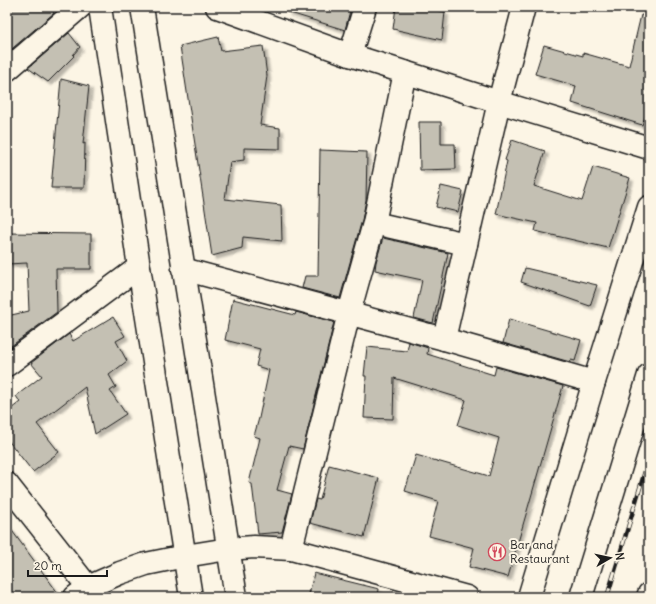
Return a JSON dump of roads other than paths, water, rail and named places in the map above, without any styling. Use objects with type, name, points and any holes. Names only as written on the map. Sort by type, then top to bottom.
[{"type":"main road","points":[[7,70],[80,7]]},
{"type":"main road","points":[[100,7],[191,597]]},
{"type":"main road","points":[[142,7],[236,597]]},
{"type":"main road","points":[[217,7],[350,55],[649,148]]},
{"type":"main road","points":[[350,55],[365,7]]},
{"type":"main road","points":[[444,338],[498,102],[524,7]]},
{"type":"main road","points":[[291,549],[349,313],[374,223],[405,72]]},
{"type":"main road","points":[[530,597],[594,382],[649,207]]},
{"type":"main road","points":[[374,223],[466,244]]},
{"type":"main road","points":[[7,365],[139,267]]},
{"type":"main road","points":[[183,269],[444,338],[594,382]]},
{"type":"main road","points":[[581,597],[649,375]]},
{"type":"main road","points":[[7,484],[81,592],[120,573],[146,564],[228,549],[254,547],[291,549],[467,597]]},
{"type":"railway","points":[[607,597],[649,458]]},
{"type":"place","name":"Bar and Restaurant","points":[[497,552]]}]
